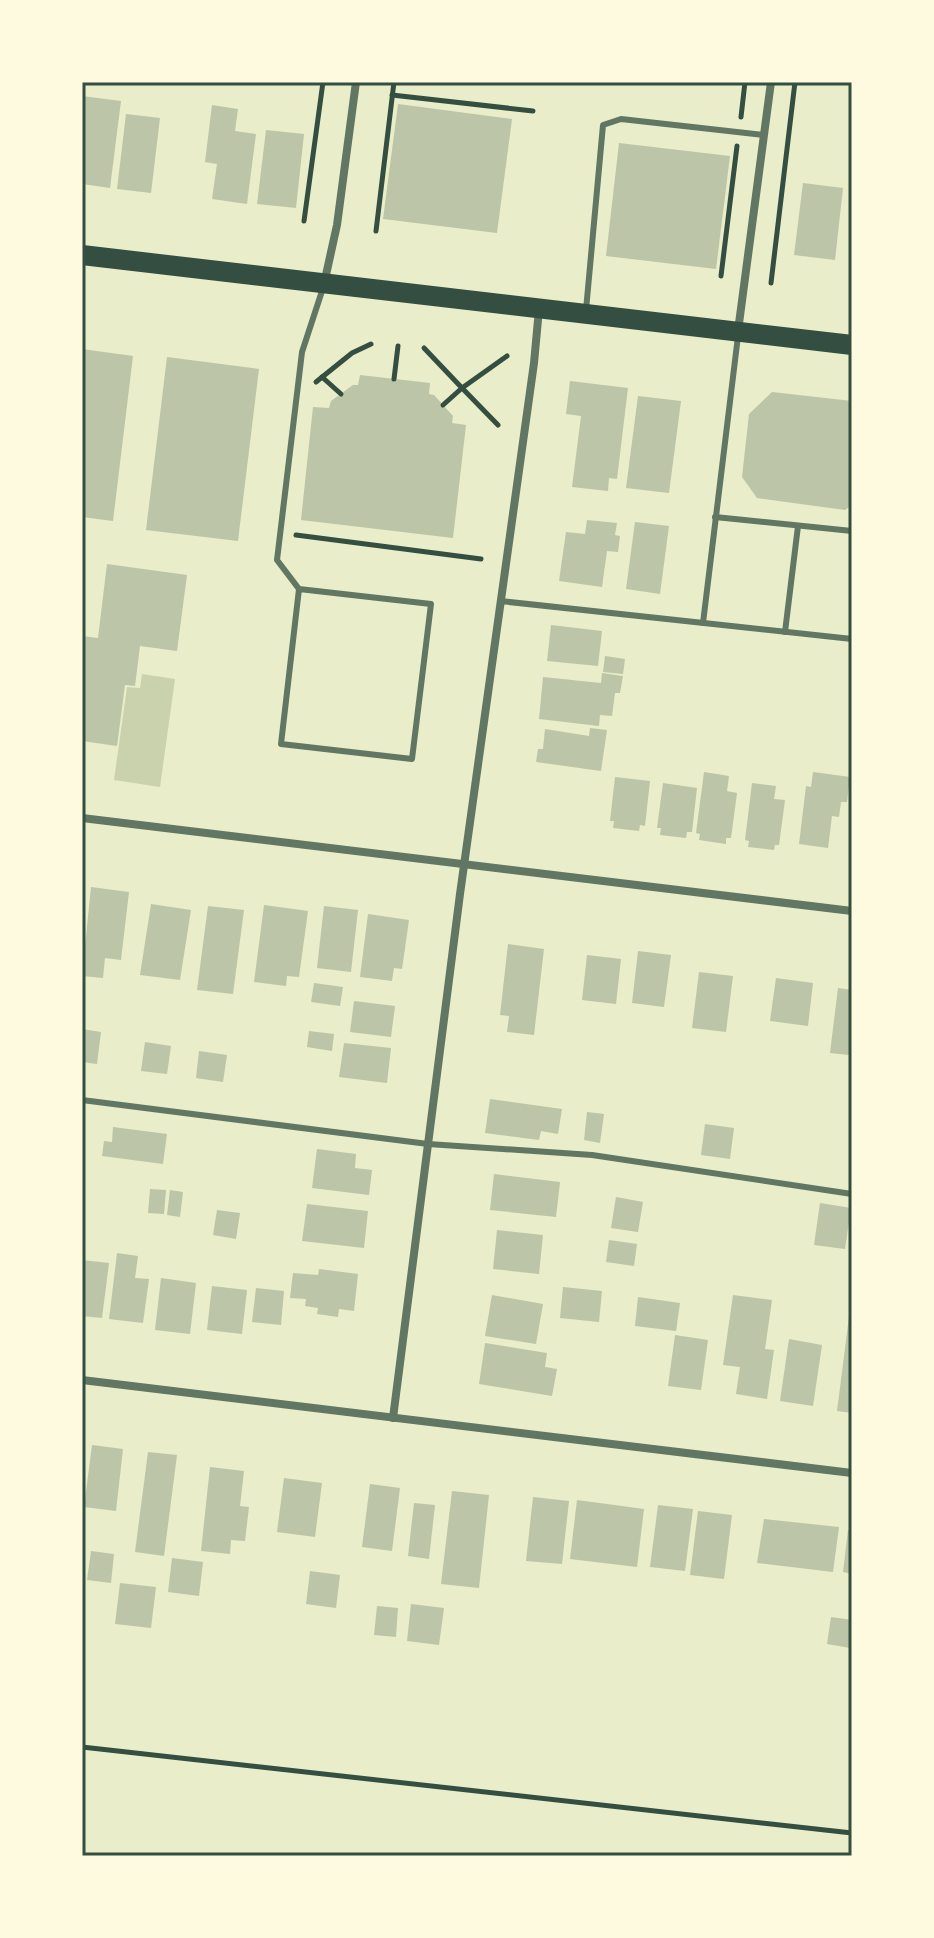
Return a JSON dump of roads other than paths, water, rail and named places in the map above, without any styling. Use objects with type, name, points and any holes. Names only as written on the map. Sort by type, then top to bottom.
[{"type":"main road","points":[[82,255],[852,345]]},
{"type":"street","points":[[324,285],[337,225],[356,82]]},
{"type":"street","points":[[738,332],[771,82]]},
{"type":"street","points":[[393,1418],[539,308]]},
{"type":"street","points":[[82,818],[852,911]]},
{"type":"street","points":[[82,1380],[852,1473]]},
{"type":"lane","points":[[586,313],[603,125],[621,119],[764,135]]},
{"type":"lane","points":[[299,589],[431,604],[412,759],[281,744],[299,589],[277,560],[302,352],[324,285]]},
{"type":"lane","points":[[703,623],[738,332]]},
{"type":"lane","points":[[715,517],[852,531]]},
{"type":"lane","points":[[785,632],[798,526]]},
{"type":"lane","points":[[500,601],[852,639]]},
{"type":"lane","points":[[82,1100],[428,1144],[592,1155],[852,1194]]}]
